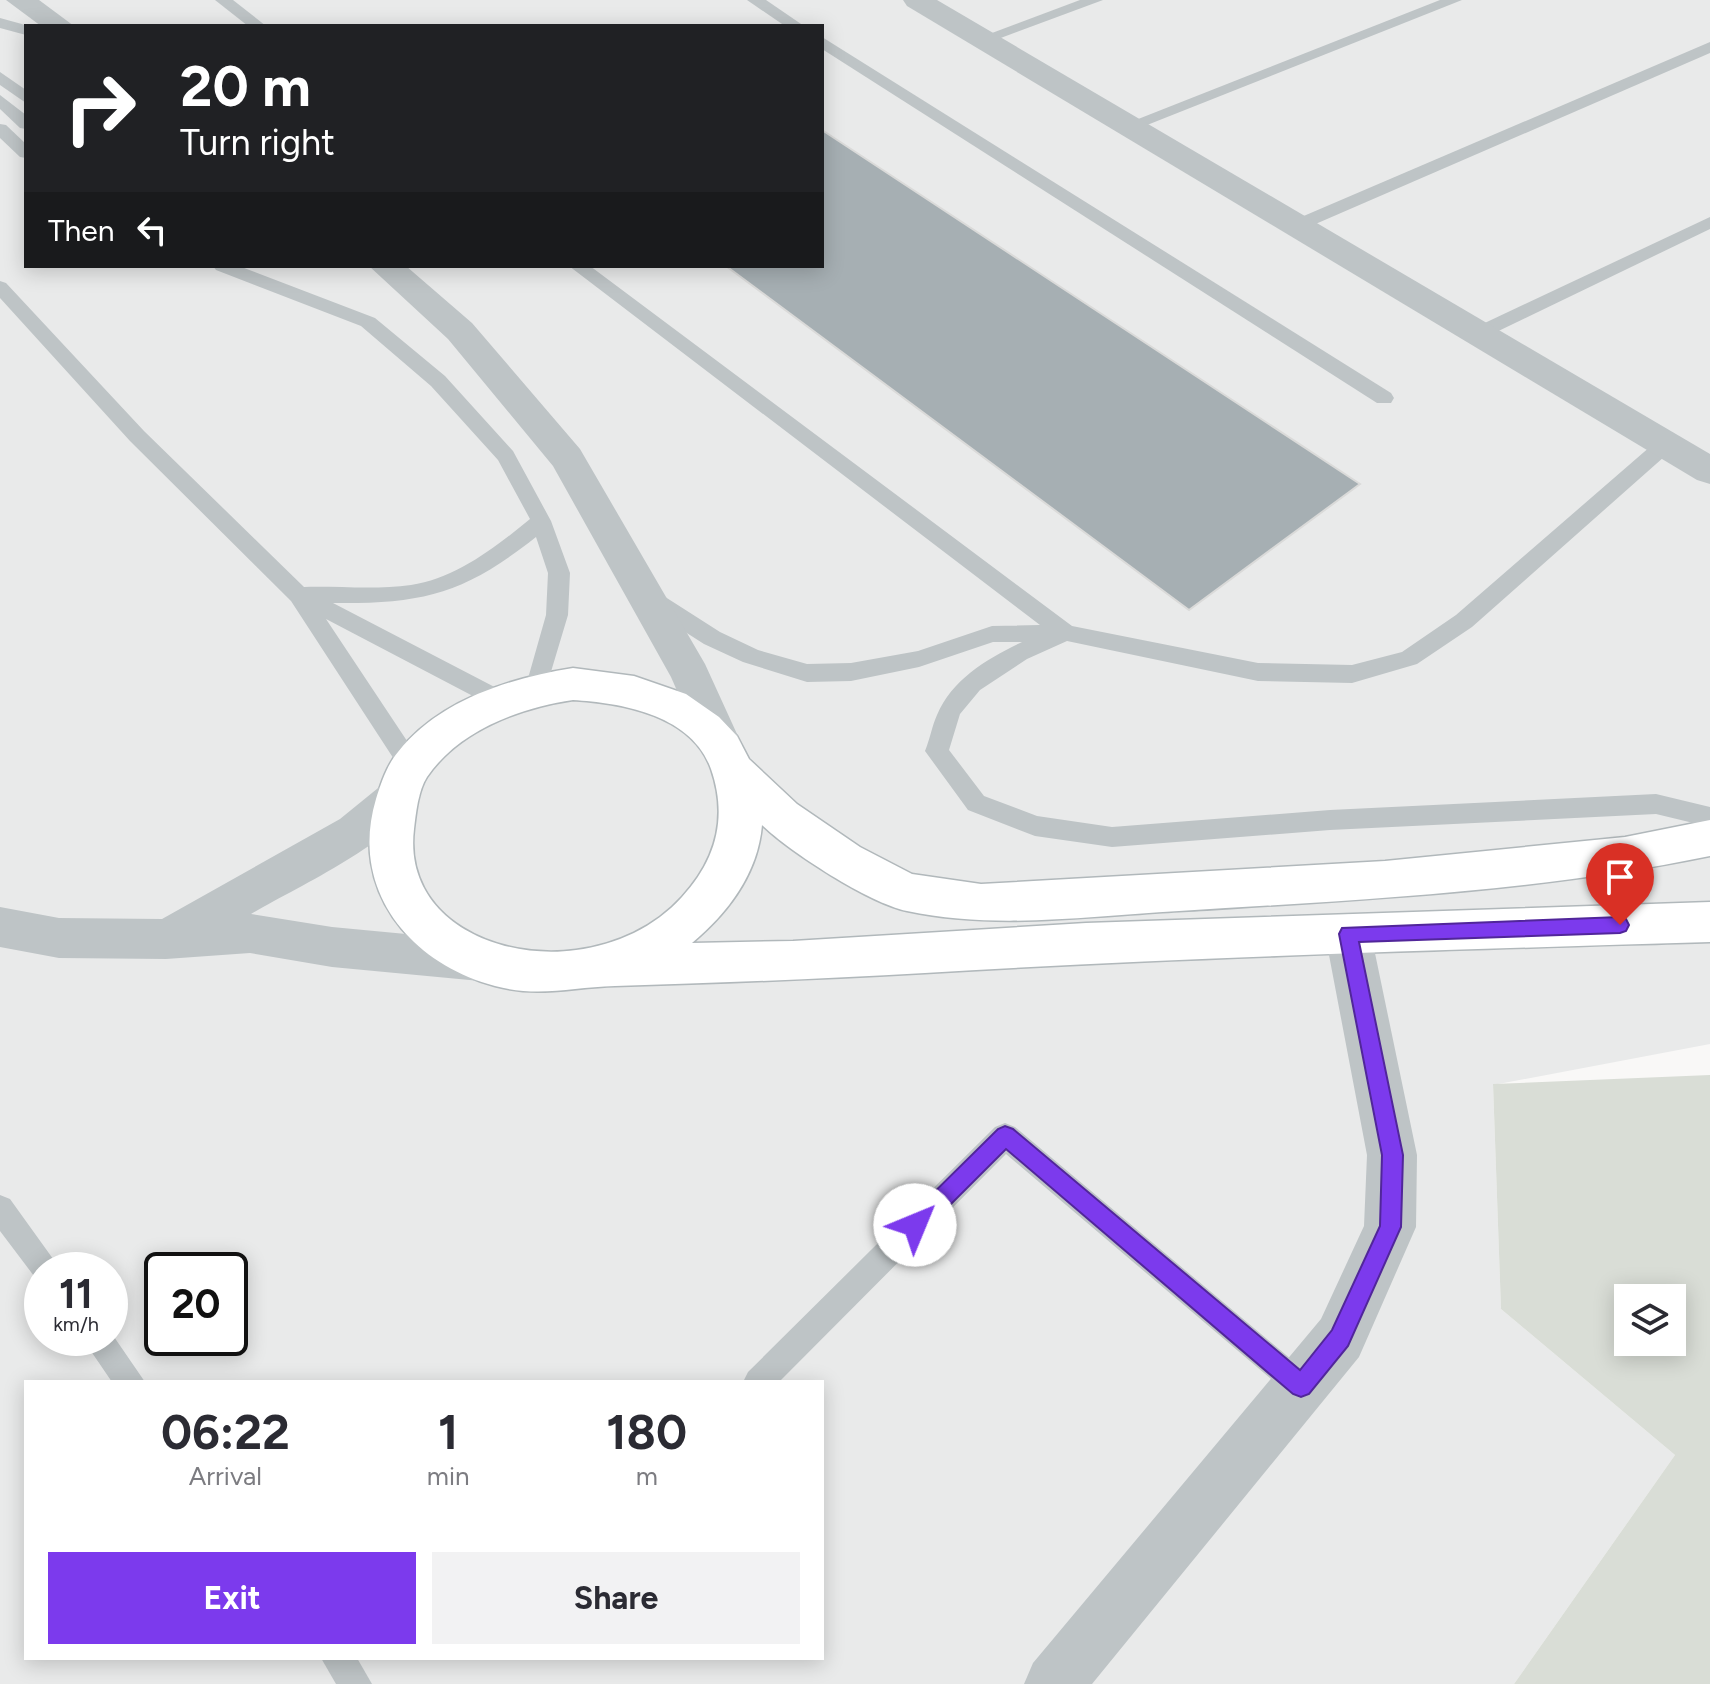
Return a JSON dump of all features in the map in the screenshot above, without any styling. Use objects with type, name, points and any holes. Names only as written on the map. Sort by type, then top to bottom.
[{"type":"main road","points":[[1710,838],[1625,855],[1385,880],[981,903],[905,892],[844,860],[782,817],[683,712],[632,690],[573,684],[518,694],[467,717],[404,781],[390,828],[390,861],[400,892],[419,921],[445,944],[480,961],[519,971],[560,973],[602,966],[793,961],[1086,943],[1710,922]]},
{"type":"main road","points":[[602,966],[635,955],[664,940],[690,920],[711,898],[727,873],[737,847],[742,820],[740,795],[727,758]]},
{"type":"street","points":[[917,0],[1479,333],[1694,456]]},
{"type":"street","points":[[22,8],[56,24]]},
{"type":"street","points":[[388,268],[460,331],[567,458],[691,675],[727,758]]},
{"type":"street","points":[[166,939],[355,832],[404,781]]},
{"type":"street","points":[[0,927],[59,938],[166,939],[250,933],[332,947],[480,961]]},
{"type":"street","points":[[1054,1684],[1340,1338],[1390,1227],[1392,1155],[1348,934]]},
{"type":"lane","points":[[223,0],[255,24]]},
{"type":"lane","points":[[755,0],[793,24]]},
{"type":"lane","points":[[984,39],[1095,0]]},
{"type":"lane","points":[[1131,125],[1454,0]]},
{"type":"lane","points":[[0,23],[22,8]]},
{"type":"lane","points":[[824,43],[1384,398]]},
{"type":"lane","points":[[1298,225],[1710,47]]},
{"type":"lane","points":[[0,66],[24,74]]},
{"type":"lane","points":[[0,77],[24,96]]},
{"type":"lane","points":[[0,100],[24,122]]},
{"type":"lane","points":[[0,129],[24,151]]},
{"type":"lane","points":[[1479,333],[1710,222]]},
{"type":"lane","points":[[227,268],[368,322],[438,381],[506,456],[541,521],[559,573],[557,615],[518,694],[299,595]]},
{"type":"lane","points":[[256,268],[278,287]]},
{"type":"lane","points":[[581,268],[1066,633]]},
{"type":"lane","points":[[0,287],[137,436],[299,595],[404,781]]},
{"type":"lane","points":[[645,595],[712,638],[751,656],[807,673],[851,672],[919,659],[992,634],[1066,633],[1258,672],[1352,674],[1409,658],[1464,621],[1610,496],[1694,456]]},
{"type":"lane","points":[[299,595],[413,593],[461,575],[502,554],[541,521]]},
{"type":"lane","points":[[1066,633],[1041,641],[980,677],[951,709],[937,751],[976,803],[1035,826],[1112,837],[1330,820],[1656,804],[1710,817]]},
{"type":"lane","points":[[760,1380],[1005,1136],[1301,1386]]},
{"type":"lane","points":[[0,1208],[33,1252]]},
{"type":"lane","points":[[110,1356],[128,1380]]},
{"type":"lane","points":[[338,1660],[356,1684]]},
{"type":"shaded area","points":[[0,0],[1710,0],[1710,1044],[1493,1085],[1501,1309],[1675,1455],[1514,1684],[0,1684]]},
{"type":"shaded area","points":[[1710,1075],[1710,1684],[1514,1684],[1675,1455],[1501,1309],[1493,1084]]},
{"type":"building","points":[[824,131],[1360,484],[1189,610],[729,268],[824,268]]},
{"type":"route","points":[[915,1225],[1005,1136],[1301,1386],[1340,1338],[1390,1227],[1392,1155],[1348,934],[1620,925]]}]
